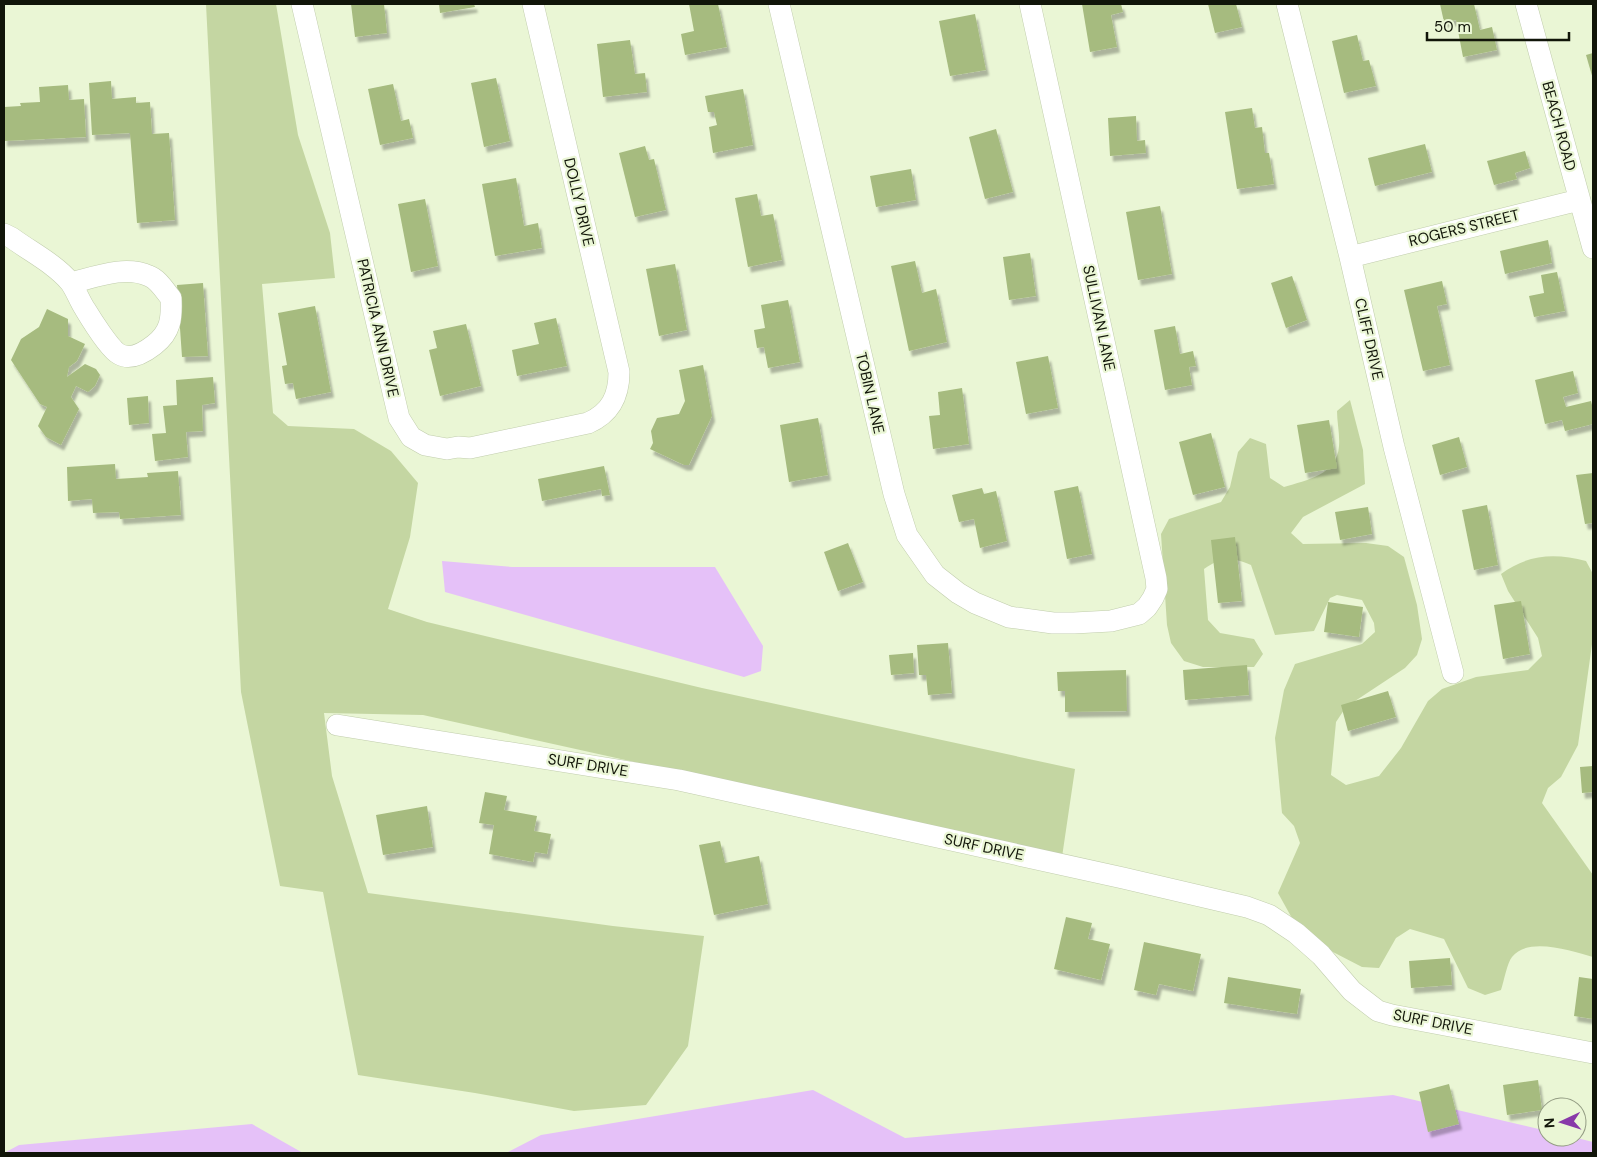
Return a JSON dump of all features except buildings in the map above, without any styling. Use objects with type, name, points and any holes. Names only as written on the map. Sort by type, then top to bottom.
[{"type":"street","name":"PATRICIA ANN DRIVE","points":[[302,4],[399,418],[411,437],[425,446],[447,449],[458,447],[470,448],[588,423],[597,419],[614,400]]},
{"type":"street","name":"DOLLY DRIVE","points":[[533,4],[618,372],[619,386],[614,400]]},
{"type":"street","name":"TOBIN LANE","points":[[779,4],[894,494],[907,535],[935,575],[958,593],[991,611],[1009,617],[1052,623],[1111,621],[1125,616]]},
{"type":"street","name":"SULLIVAN LANE","points":[[1030,4],[1156,578],[1157,588],[1147,607],[1139,614],[1125,616]]},
{"type":"street","name":"CLIFF DRIVE","points":[[1287,4],[1350,257],[1394,447],[1453,673]]},
{"type":"street","name":"BEACH ROAD","points":[[1526,4],[1593,248]]},
{"type":"street","name":"ROGERS STREET","points":[[1350,257],[1579,200]]},
{"type":"street","points":[[4,234],[58,271],[71,283],[85,309],[107,341],[120,354],[133,357],[148,350],[163,339],[172,320],[172,298],[151,276],[134,272],[113,273],[71,283]]},
{"type":"street","name":"SURF DRIVE","points":[[337,725],[680,780],[1123,878],[1246,908],[1269,915],[1296,933],[1321,955],[1352,991],[1378,1011],[1593,1053]]},
{"type":"green space","points":[[206,4],[276,4],[298,135],[330,233],[335,278],[262,284],[273,413],[288,426],[354,429],[391,451],[418,483],[410,537],[388,609],[427,622],[702,688],[1075,769],[1062,857],[423,715],[324,713],[332,776],[368,893],[613,926],[704,936],[688,1046],[646,1105],[574,1111],[358,1075],[323,892],[280,886],[241,692]]},
{"type":"green space","points":[[1350,400],[1363,450],[1365,484],[1303,517],[1291,533],[1303,544],[1366,543],[1388,546],[1404,557],[1417,605],[1422,639],[1417,655],[1405,668],[1346,707],[1336,722],[1331,775],[1346,785],[1379,776],[1401,748],[1428,701],[1442,689],[1476,677],[1528,670],[1542,656],[1538,638],[1508,591],[1501,574],[1521,562],[1553,556],[1586,561],[1593,574],[1593,637],[1578,745],[1561,777],[1548,788],[1542,803],[1593,875],[1593,957],[1551,947],[1528,947],[1519,951],[1510,960],[1501,990],[1485,995],[1468,988],[1444,939],[1410,929],[1396,938],[1379,968],[1362,967],[1333,952],[1293,920],[1278,893],[1300,843],[1294,826],[1282,813],[1275,738],[1284,690],[1295,664],[1362,644],[1375,632],[1374,623],[1362,600],[1337,595],[1330,598],[1314,631],[1275,635],[1251,565],[1231,559],[1221,560],[1204,569],[1208,620],[1220,633],[1254,639],[1263,654],[1254,667],[1203,667],[1184,661],[1171,643],[1167,625],[1161,534],[1169,519],[1221,502],[1230,487],[1238,452],[1250,438],[1266,444],[1270,478],[1284,487],[1311,479],[1327,470],[1337,456],[1339,446],[1337,411]]},
{"type":"shaded area","points":[[442,561],[512,567],[715,567],[763,646],[761,671],[744,677],[445,592]]},
{"type":"shaded area","points":[[813,1090],[905,1138],[1393,1095],[1537,1129],[1537,1147],[1587,1147],[1587,1140],[1593,1142],[1593,1153],[506,1153],[541,1135]]},
{"type":"shaded area","points":[[252,1124],[303,1153],[4,1153],[19,1145]]}]
